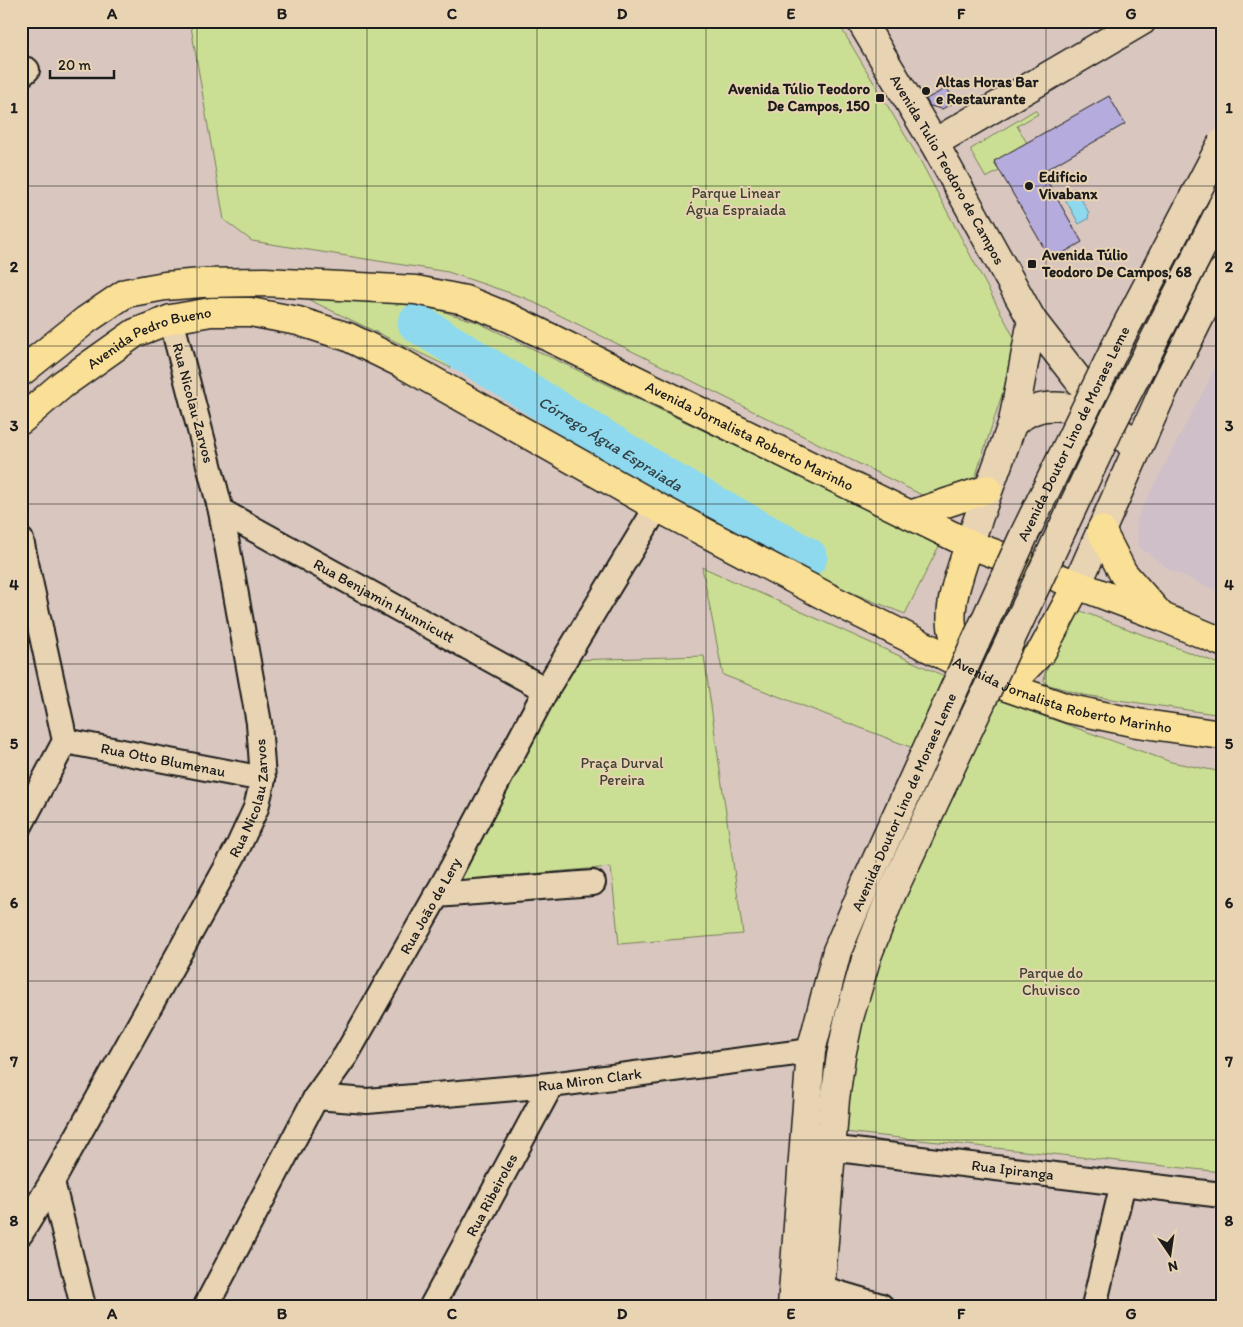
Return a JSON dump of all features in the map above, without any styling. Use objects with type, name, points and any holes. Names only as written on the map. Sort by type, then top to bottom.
[{"type":"main road","name":"Avenida Jornalista Roberto Marinho","points":[[21,372],[86,320],[126,293],[165,286],[202,283],[265,282],[416,290],[465,300],[510,318],[969,544],[1162,617],[1222,642]]},
{"type":"main road","name":"Avenida Pedro Bueno","points":[[21,420],[63,384],[135,333],[171,318],[211,312],[250,312],[298,321]]},
{"type":"main road","name":"Avenida Jornalista Roberto Marinho","points":[[298,321],[348,337],[404,364],[657,507],[833,600],[1008,687],[1070,709],[1137,723],[1222,735]]},
{"type":"main road","points":[[910,515],[988,489]]},
{"type":"main road","points":[[1101,530],[1123,573],[1162,617]]},
{"type":"main road","points":[[969,544],[954,596],[951,615],[954,636],[969,668]]},
{"type":"main road","points":[[1008,687],[1042,650],[1077,586]]},
{"type":"street","name":"Avenida Tulio Teodoro de Campos","points":[[861,21],[934,143],[1032,320],[1136,450]]},
{"type":"street","points":[[934,143],[1142,21]]},
{"type":"street","name":"Avenida Doutor Lino de Moraes Leme","points":[[792,1306],[803,1144],[812,1050],[837,951],[1025,533],[1119,340],[1222,143]]},
{"type":"street","name":"Avenida Doutor Lino de Moraes Leme","points":[[820,1297],[835,1099],[849,1018],[867,956],[891,895],[1111,425],[1222,207]]},
{"type":"street","points":[[1077,586],[1164,389],[1221,273]]},
{"type":"street","name":"Rua Nicolau Zarvos","points":[[21,1233],[52,1182],[238,847],[256,808],[263,779],[259,723],[221,511],[171,318]]},
{"type":"street","points":[[969,544],[1013,422],[1032,320]]},
{"type":"street","points":[[1013,422],[1033,410],[1044,407],[1104,412]]},
{"type":"street","name":"Rua João de Lery","points":[[206,1306],[316,1097],[346,1054],[451,870],[546,690],[657,507]]},
{"type":"street","name":"Rua Benjamin Hunnicutt","points":[[221,511],[546,690]]},
{"type":"street","points":[[21,540],[65,741],[21,824]]},
{"type":"street","name":"Rua Otto Blumenau","points":[[65,741],[263,779]]},
{"type":"street","points":[[436,895],[593,883]]},
{"type":"street","name":"Rua Miron Clark","points":[[316,1097],[367,1102],[551,1085],[812,1050]]},
{"type":"street","points":[[346,1054],[348,1078],[353,1090],[367,1102]]},
{"type":"street","name":"Rua Ribeiroles","points":[[432,1306],[551,1085]]},
{"type":"street","name":"Rua Ipiranga","points":[[803,1144],[831,1149],[1222,1195]]},
{"type":"street","points":[[52,1182],[83,1306]]},
{"type":"street","points":[[1094,1306],[1123,1183]]},
{"type":"street","points":[[820,1297],[881,1306]]},
{"type":"shaded area","points":[[1222,355],[1222,593],[1170,570],[1138,546],[1137,518]]},
{"type":"green space","name":"Parque Linear Água Espraiada","points":[[190,21],[837,21],[921,162],[1018,345],[975,478],[926,497],[525,298],[448,272],[252,241],[224,220]]},
{"type":"green space","points":[[1035,110],[1038,114],[1017,126],[1027,143],[994,162],[999,171],[986,178],[971,149]]},
{"type":"green space","points":[[293,292],[408,305],[438,310],[477,322],[940,544],[905,614],[800,572],[812,544],[748,512],[639,449],[425,313],[408,335],[450,359],[451,368]]},
{"type":"green space","name":"Parque do Chuvisco","points":[[702,567],[993,698],[1171,762],[1222,772],[1222,1172],[844,1132],[844,1103],[872,959],[965,768],[723,675]]},
{"type":"green space","points":[[1078,610],[1222,665],[1222,715],[1084,695],[1046,684],[1044,680],[1045,673]]},
{"type":"green space","name":"Praça Durval Pereira","points":[[704,656],[743,934],[619,944],[611,867],[461,880],[553,695],[573,660]]},
{"type":"water","points":[[1075,188],[1089,213],[1088,219],[1079,224],[1063,195]]},
{"type":"building","points":[[947,88],[955,102],[942,109],[930,106],[926,99]]},
{"type":"building","name":"Edifício Vivabanx","points":[[1109,96],[1125,124],[1042,172],[1082,242],[1051,260],[994,161]]},
{"type":"waterway","name":"Córrego Água Espraiada","points":[[417,323],[673,482],[808,557]]},
{"type":"place","name":"Altas Horas Bar e Restaurante","points":[[926,91]]},
{"type":"place","name":"Avenida Túlio Teodoro De Campos, 150","points":[[880,98]]},
{"type":"place","name":"Edifício Vivabanx","points":[[1029,186]]},
{"type":"place","name":"Avenida Túlio Teodoro De Campos, 68","points":[[1032,264]]}]
